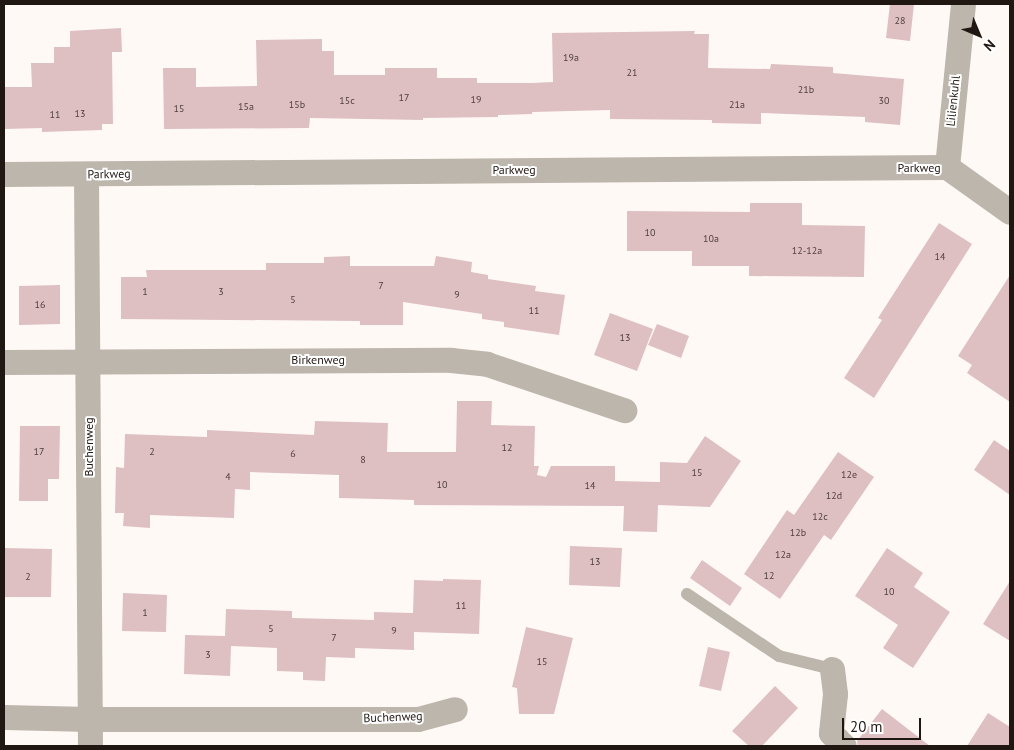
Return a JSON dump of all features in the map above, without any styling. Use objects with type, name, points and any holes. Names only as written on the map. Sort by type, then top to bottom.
[{"type":"street","name":"Lilienkuhl","points":[[947,168],[963,4]]},
{"type":"street","name":"Parkweg","points":[[4,174],[947,168],[1010,212]]},
{"type":"street","name":"Buchenweg","points":[[86,174],[89,361],[89,719]]},
{"type":"street","name":"Birkenweg","points":[[4,362],[451,360],[487,364],[624,410]]},
{"type":"street","points":[[832,670],[835,694],[831,733],[844,746]]},
{"type":"street","name":"Buchenweg","points":[[4,716],[89,719],[418,719],[455,708]]},
{"type":"street","points":[[89,719],[90,746]]},
{"type":"lane","points":[[687,594],[779,656],[832,670]]},
{"type":"building","points":[[890,4],[914,4],[910,41],[886,38]]},
{"type":"building","points":[[121,28],[122,52],[112,52],[113,124],[102,124],[102,130],[42,132],[42,128],[4,129],[4,87],[32,87],[31,63],[54,63],[54,47],[70,47],[70,31]]},
{"type":"building","points":[[695,31],[694,34],[709,34],[708,68],[770,69],[771,64],[833,67],[833,73],[904,79],[900,125],[865,122],[865,117],[761,113],[761,124],[712,123],[712,120],[610,119],[610,110],[532,112],[532,114],[498,115],[498,117],[423,118],[423,120],[310,118],[309,128],[164,129],[163,68],[196,68],[196,87],[257,86],[256,40],[322,39],[322,51],[334,51],[334,75],[385,75],[385,68],[437,68],[437,78],[477,78],[477,83],[531,83],[553,82],[552,33]]},
{"type":"building","points":[[750,203],[802,203],[802,225],[865,226],[864,277],[749,276],[749,266],[692,266],[692,251],[627,251],[627,211],[750,212]]},
{"type":"building","points":[[939,223],[972,244],[874,398],[844,378],[882,320],[878,318]]},
{"type":"building","points":[[350,256],[350,266],[434,266],[436,256],[472,262],[471,272],[488,275],[488,279],[536,286],[535,291],[565,295],[559,335],[504,327],[504,322],[482,319],[482,314],[403,302],[403,325],[360,325],[360,321],[121,319],[121,277],[147,277],[146,270],[266,270],[266,263],[324,263],[324,257]]},
{"type":"building","points":[[1010,275],[1010,402],[967,373],[972,365],[958,356]]},
{"type":"building","points":[[60,285],[60,324],[19,325],[19,286]]},
{"type":"building","points":[[610,313],[653,329],[637,371],[594,355]]},
{"type":"building","points":[[657,324],[689,336],[681,358],[648,345]]},
{"type":"building","points":[[457,401],[492,401],[491,425],[535,426],[534,466],[539,466],[537,475],[546,477],[551,466],[615,466],[615,481],[660,482],[660,462],[687,463],[705,436],[741,461],[710,507],[658,505],[657,532],[623,531],[624,506],[414,505],[414,500],[339,498],[339,475],[250,472],[250,490],[235,489],[234,518],[150,515],[150,528],[123,526],[124,513],[115,513],[116,467],[124,468],[125,434],[207,437],[207,430],[314,435],[315,421],[388,423],[387,452],[456,452]]},
{"type":"building","points":[[20,426],[60,426],[59,479],[48,479],[48,501],[19,501]]},
{"type":"building","points":[[994,440],[1010,451],[1010,495],[974,470]]},
{"type":"building","points":[[838,452],[874,477],[831,540],[824,535],[780,599],[744,574],[787,510],[794,515]]},
{"type":"building","points":[[570,546],[622,548],[620,587],[569,585]]},
{"type":"building","points":[[4,548],[52,549],[51,597],[4,597]]},
{"type":"building","points":[[887,548],[923,573],[914,587],[950,612],[913,668],[883,648],[898,625],[855,596]]},
{"type":"building","points":[[702,560],[742,588],[730,606],[690,578]]},
{"type":"building","points":[[443,579],[481,580],[479,634],[414,632],[414,650],[355,648],[355,658],[326,657],[325,681],[303,680],[303,672],[277,671],[277,648],[231,646],[230,676],[184,674],[185,635],[225,636],[226,609],[292,611],[292,618],[374,620],[374,612],[413,613],[414,580],[443,581]]},
{"type":"building","points":[[1010,581],[1010,641],[983,624]]},
{"type":"building","points":[[123,593],[167,595],[166,632],[122,631]]},
{"type":"building","points":[[526,627],[573,638],[554,714],[519,714],[517,688],[512,687]]},
{"type":"building","points":[[708,647],[730,652],[721,691],[699,686]]},
{"type":"building","points":[[775,686],[798,708],[762,746],[749,746],[732,731]]},
{"type":"building","points":[[882,709],[930,746],[858,746],[857,741]]},
{"type":"building","points":[[988,713],[1010,727],[1010,746],[967,746]]}]
